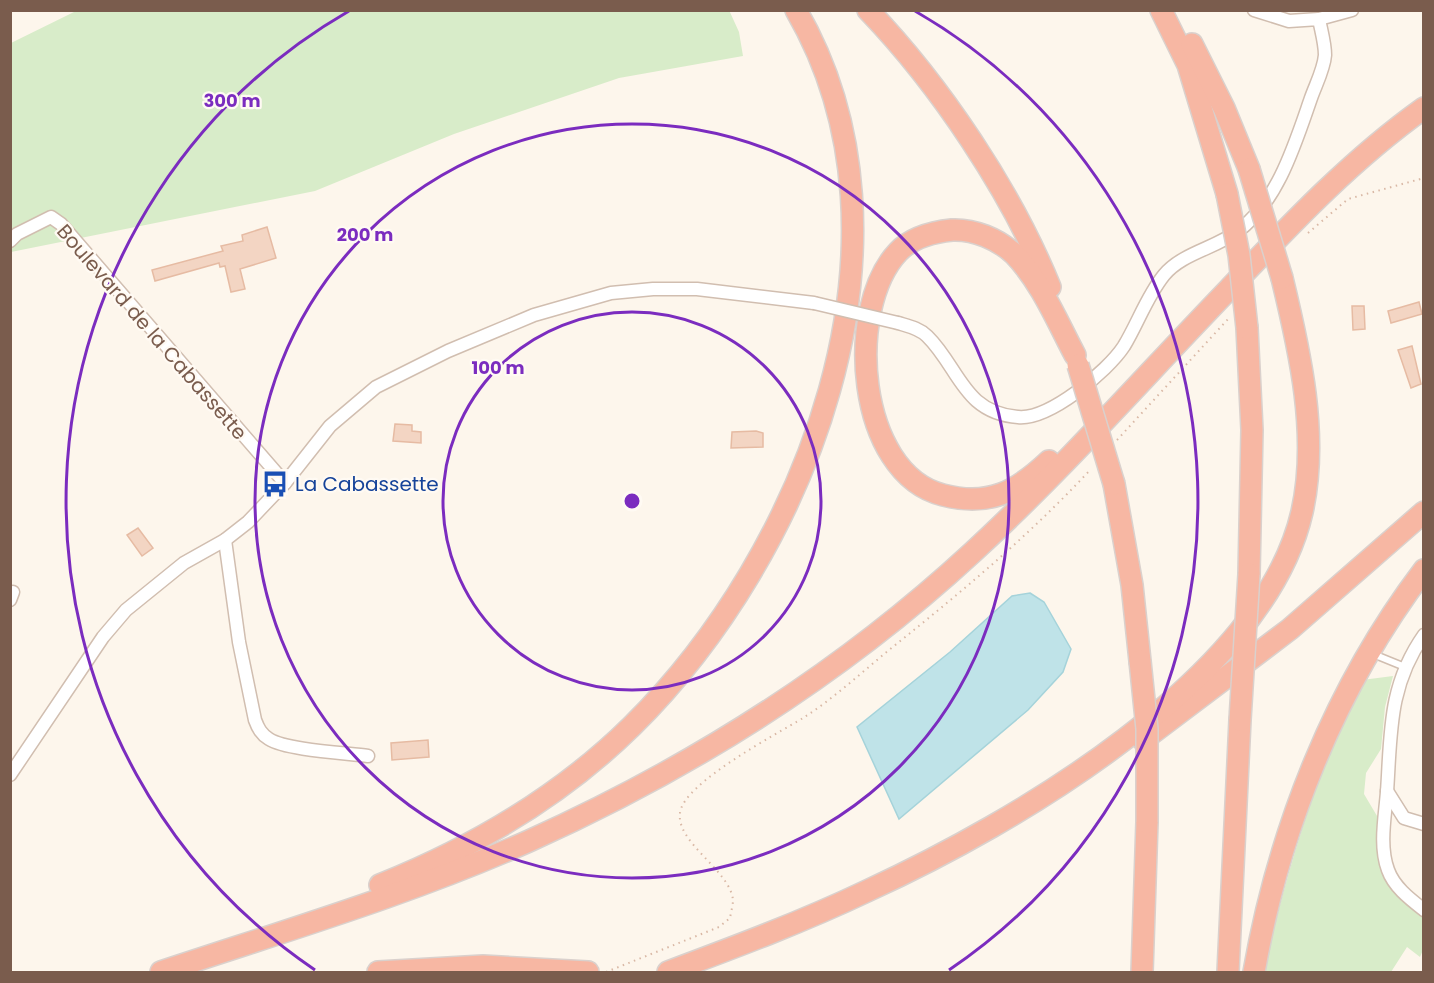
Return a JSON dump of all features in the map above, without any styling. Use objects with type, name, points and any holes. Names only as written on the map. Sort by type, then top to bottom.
[{"type":"highway","points":[[160,972],[397,878],[453,853],[499,828],[558,787],[630,728],[701,647],[739,595],[777,526],[811,448],[838,361],[849,283],[853,239],[847,158],[825,75],[796,10]]},
{"type":"highway","points":[[868,10],[919,70],[969,138],[1038,257],[1076,360],[1113,484],[1132,585],[1147,729],[1148,822],[1142,972]]},
{"type":"highway","points":[[1161,10],[1188,65],[1227,194],[1239,255],[1238,323],[1252,430],[1249,574],[1228,972]]},
{"type":"highway","points":[[668,972],[867,891],[983,831],[1040,796],[1129,735],[1176,697],[1249,622],[1280,574],[1302,511],[1308,472],[1307,418],[1294,329],[1282,278],[1248,169],[1224,108],[1174,10]]},
{"type":"highway","points":[[160,972],[424,884],[529,841],[680,766],[765,714],[864,646],[970,554],[1072,458],[1183,336],[1299,215],[1353,165],[1424,108]]},
{"type":"highway","points":[[1076,360],[1037,284],[1012,253],[992,239],[973,232],[934,232],[915,239],[899,251],[886,267],[872,309],[868,331],[868,387],[872,414],[879,435],[895,462],[923,487],[939,494],[973,501],[1001,495],[1036,473],[1183,336]]},
{"type":"highway","points":[[697,972],[845,912],[941,866],[1049,803],[1175,718],[1224,681],[1290,629],[1424,512]]},
{"type":"highway","points":[[1254,972],[1265,908],[1305,787],[1337,714],[1370,652],[1402,598],[1424,570]]},
{"type":"highway","points":[[378,972],[483,966],[583,972]]},
{"type":"street","points":[[1254,10],[1289,21],[1319,19],[1352,10]]},
{"type":"street","points":[[10,775],[103,637],[126,610],[184,563],[225,540],[248,522],[285,483],[330,426],[376,387],[448,351],[534,315],[593,297],[653,289],[739,292],[814,303],[898,322],[926,335],[972,398],[991,410],[1017,417],[1046,413],[1064,401],[1122,348],[1154,289],[1167,271],[1240,230],[1271,193],[1298,135],[1323,66],[1324,43],[1319,19]]},
{"type":"street","name":"Boulevard de la Cabassette","points":[[10,241],[17,234],[51,217],[60,224],[285,483]]},
{"type":"street","points":[[225,540],[239,642],[255,720],[260,731],[270,740],[284,745],[368,756]]},
{"type":"street","points":[[1424,635],[1405,667],[1398,686],[1389,728],[1384,826],[1388,870],[1397,886],[1424,910]]},
{"type":"street","points":[[1387,791],[1404,818],[1424,824]]},
{"type":"lane","points":[[1370,652],[1405,667]]},
{"type":"path","points":[[1300,239],[1348,199],[1424,178]]},
{"type":"path","points":[[1112,446],[1238,323]]},
{"type":"path","points":[[606,972],[719,927],[730,918],[733,900],[729,888],[681,827],[680,812],[686,796],[716,772],[809,714],[975,581],[1065,496],[1096,463]]},
{"type":"green space","points":[[729,10],[739,32],[743,56],[619,78],[454,134],[315,191],[11,252],[11,43],[76,11]]},
{"type":"green space","points":[[1393,676],[1385,707],[1381,749],[1366,773],[1364,794],[1380,821],[1381,859],[1423,916],[1423,950],[1420,957],[1407,947],[1391,972],[1264,972],[1282,897],[1304,823],[1345,715],[1362,680]]},
{"type":"water","points":[[1030,593],[1044,602],[1071,649],[1063,672],[1028,710],[899,819],[857,727],[950,652],[1012,596]]},
{"type":"building","points":[[267,227],[276,258],[240,269],[245,289],[231,292],[225,266],[220,267],[219,263],[155,281],[152,270],[223,251],[221,246],[243,241],[242,235]]},
{"type":"building","points":[[1419,302],[1422,314],[1391,323],[1388,311]]},
{"type":"building","points":[[1352,306],[1364,306],[1365,329],[1353,330]]},
{"type":"building","points":[[1412,346],[1421,384],[1411,388],[1398,350]]},
{"type":"building","points":[[395,424],[412,425],[412,431],[421,432],[421,443],[393,441]]},
{"type":"building","points":[[732,432],[763,433],[763,447],[731,448]]},
{"type":"building","points":[[138,528],[153,548],[142,556],[127,535]]},
{"type":"building","points":[[428,740],[429,757],[392,760],[391,743]]},
{"type":"place","name":"La Cabassette","points":[[275,484]]}]
